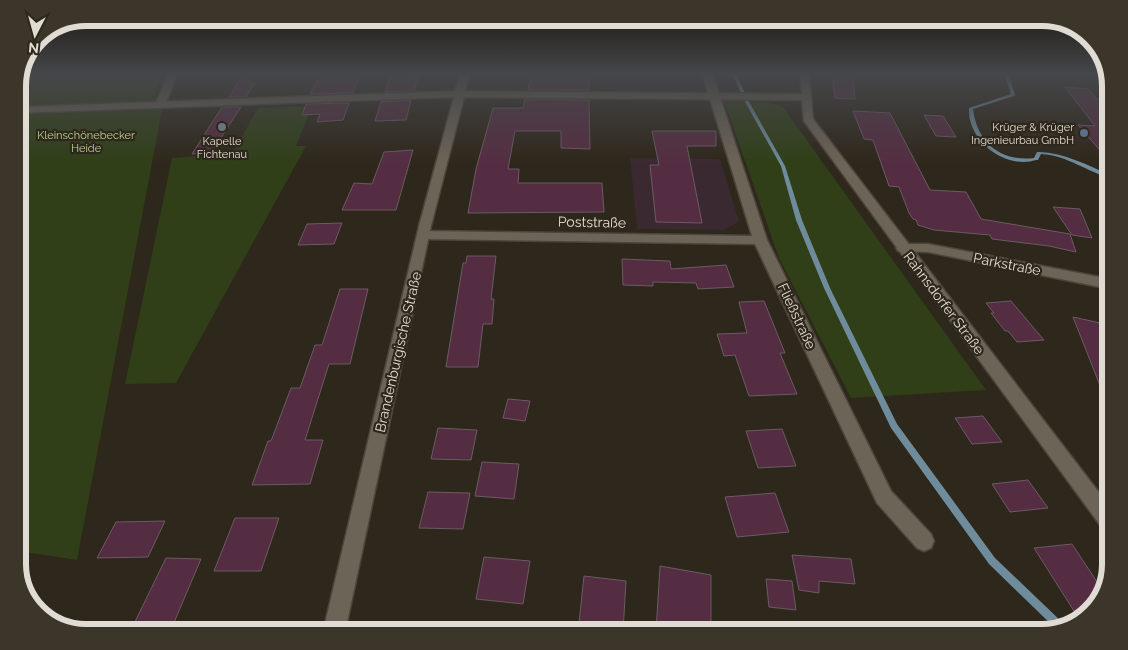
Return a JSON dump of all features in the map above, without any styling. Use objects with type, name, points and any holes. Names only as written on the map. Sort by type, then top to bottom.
[{"type":"street","points":[[26,110],[205,103]]},
{"type":"street","name":"Brandenburgische Straße","points":[[336,624],[439,165],[456,103]]},
{"type":"street","name":"Fließstraße","points":[[716,103],[760,240],[884,497],[924,541]]},
{"type":"street","name":"Rahnsdorfer Straße","points":[[806,103],[808,120],[1102,511]]},
{"type":"street","name":"Poststraße","points":[[424,235],[760,240]]},
{"type":"street","name":"Parkstraße","points":[[903,248],[928,248],[1102,282]]},
{"type":"shaded area","points":[[630,158],[720,159],[739,221],[725,230],[637,229]]},
{"type":"green space","name":"Kleinschönebecker Heide","points":[[26,103],[157,103],[162,110],[77,560],[26,552]]},
{"type":"green space","points":[[725,103],[771,103],[783,107],[986,390],[851,398],[779,258]]},
{"type":"green space","points":[[312,106],[296,146],[306,146],[176,383],[125,384],[172,158],[232,154],[258,108]]},
{"type":"building","points":[[349,103],[343,120],[317,122],[320,114],[302,115],[306,104]]},
{"type":"building","points":[[381,103],[410,103],[406,120],[375,121]]},
{"type":"building","points":[[524,103],[589,103],[590,149],[561,148],[561,131],[515,131],[508,169],[519,169],[518,183],[602,183],[604,212],[468,213],[476,169],[493,108],[523,108]]},
{"type":"building","points":[[1078,103],[1102,104],[1102,153],[1078,125],[1095,126]]},
{"type":"building","points":[[222,107],[241,107],[211,153],[192,154]]},
{"type":"building","points":[[853,111],[890,113],[930,190],[966,192],[981,219],[1070,234],[1076,252],[1049,246],[992,239],[990,235],[934,230],[918,225],[909,213],[899,187],[889,186],[873,140],[864,139]]},
{"type":"building","points":[[924,115],[943,116],[956,137],[936,136]]},
{"type":"building","points":[[652,131],[716,131],[716,146],[687,146],[702,223],[656,222],[650,165],[659,165]]},
{"type":"building","points":[[413,150],[396,210],[342,210],[354,183],[372,184],[384,152]]},
{"type":"building","points":[[1053,207],[1080,209],[1092,238],[1072,235]]},
{"type":"building","points":[[342,223],[334,244],[298,245],[307,224]]},
{"type":"building","points":[[467,256],[496,256],[491,299],[494,299],[492,324],[483,324],[478,367],[446,367],[463,263],[466,263]]},
{"type":"building","points":[[622,259],[670,261],[671,269],[726,265],[734,287],[698,289],[696,283],[653,282],[653,286],[623,285]]},
{"type":"building","points":[[340,289],[368,289],[350,364],[329,364],[305,440],[323,440],[310,484],[252,485],[268,441],[271,441],[291,388],[300,388],[315,345],[322,345]]},
{"type":"building","points":[[764,301],[785,353],[780,353],[797,394],[749,396],[735,355],[724,356],[717,334],[747,333],[739,302]]},
{"type":"building","points":[[1011,301],[1044,340],[1017,342],[1008,331],[1005,331],[986,303]]},
{"type":"building","points":[[1073,317],[1102,323],[1102,391]]},
{"type":"building","points":[[508,399],[530,401],[525,421],[503,418]]},
{"type":"building","points":[[983,416],[1002,442],[972,444],[955,418]]},
{"type":"building","points":[[438,428],[477,430],[471,460],[431,459]]},
{"type":"building","points":[[782,429],[796,466],[758,468],[746,431]]},
{"type":"building","points":[[482,462],[519,464],[514,499],[475,496]]},
{"type":"building","points":[[1028,480],[1048,508],[1010,512],[992,484]]},
{"type":"building","points":[[428,492],[470,493],[463,529],[419,528]]},
{"type":"building","points":[[775,493],[789,532],[737,537],[725,497]]},
{"type":"building","points":[[235,518],[279,518],[261,571],[214,571]]},
{"type":"building","points":[[165,521],[148,557],[97,558],[116,522]]},
{"type":"building","points":[[1072,544],[1098,584],[1094,594],[1078,611],[1074,611],[1034,548]]},
{"type":"building","points":[[792,555],[851,559],[855,584],[819,581],[819,593],[799,590]]},
{"type":"building","points":[[484,557],[530,561],[523,604],[476,599]]},
{"type":"building","points":[[166,558],[201,559],[173,624],[134,624]]},
{"type":"building","points":[[660,566],[711,575],[711,624],[656,624]]},
{"type":"building","points":[[584,576],[626,581],[623,624],[579,624]]},
{"type":"building","points":[[766,579],[792,581],[796,610],[769,607]]},
{"type":"waterway","points":[[748,103],[783,166],[799,220],[827,288],[894,426],[992,561],[1056,622]]},
{"type":"waterway","points":[[986,103],[971,108],[972,120],[983,141],[1001,155],[1012,159],[1024,160],[1036,159],[1039,153],[1058,155],[1102,173]]},
{"type":"place","name":"Kapelle Fichtenau","points":[[222,127]]},
{"type":"place","name":"Krüger & Krüger Ingenieurbau GmbH","points":[[1084,133]]}]
